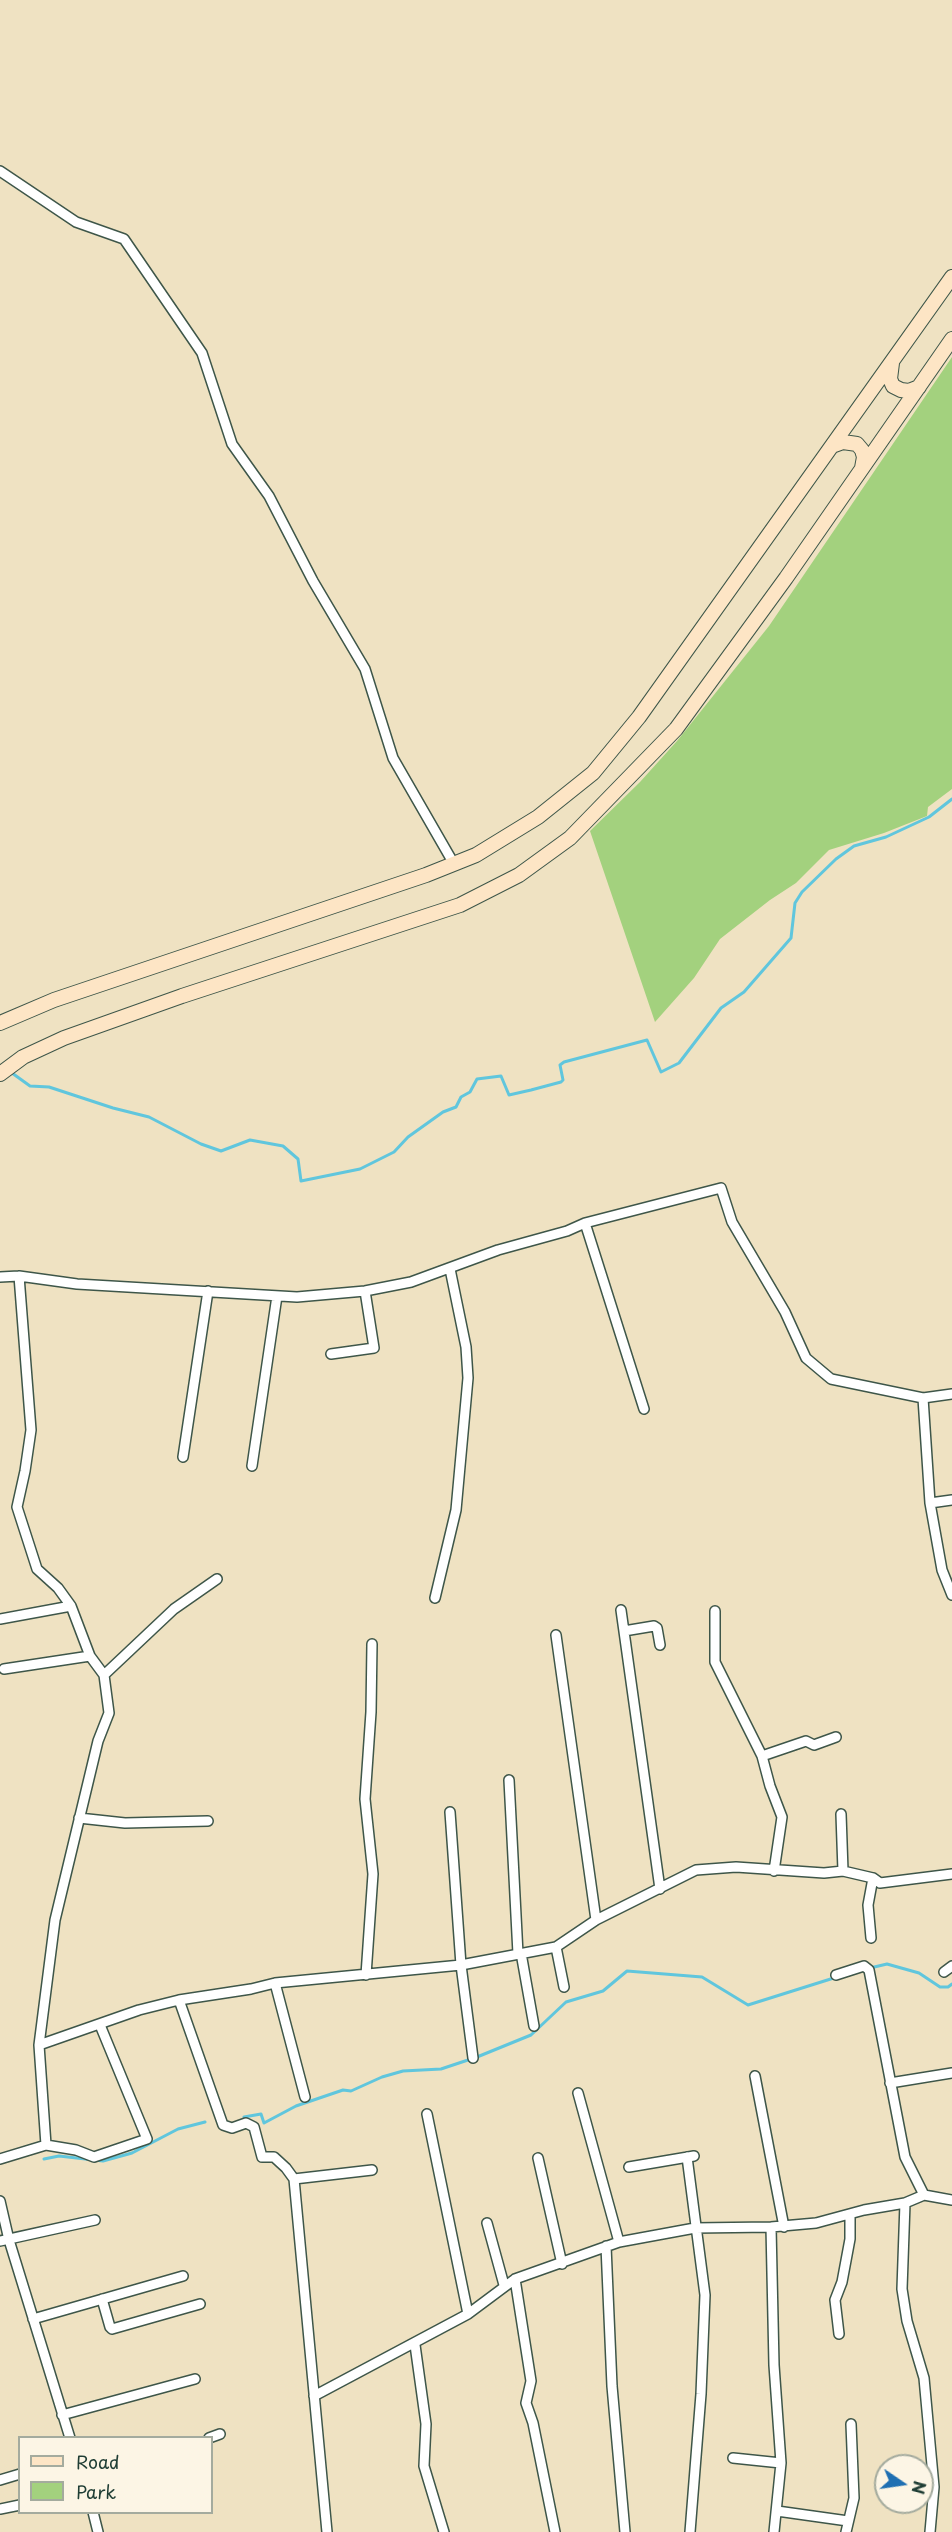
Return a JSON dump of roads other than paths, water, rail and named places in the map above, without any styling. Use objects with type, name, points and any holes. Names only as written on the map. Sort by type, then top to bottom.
[{"type":"street","points":[[0,171],[76,222],[124,239],[202,353],[232,444],[269,496],[313,581],[365,669],[393,758],[453,864]]},
{"type":"street","points":[[0,1023],[38,1006],[414,879],[476,855],[538,817],[593,773],[639,717],[952,277]]},
{"type":"street","points":[[0,1074],[23,1057],[64,1038],[182,996],[460,905],[528,869],[583,827],[676,729],[786,578],[952,339]]},
{"type":"street","points":[[893,361],[890,379],[893,386],[909,391],[919,387]]},
{"type":"street","points":[[832,446],[843,442],[857,444],[864,457],[862,468]]},
{"type":"street","points":[[0,1277],[19,1276],[77,1284],[297,1297],[365,1291],[411,1282],[498,1250],[567,1231],[585,1223],[721,1188],[732,1222],[785,1312],[806,1358],[831,1379],[923,1398],[952,1394]]},
{"type":"street","points":[[585,1223],[644,1409]]},
{"type":"street","points":[[435,1598],[456,1510],[468,1378],[466,1347],[450,1269]]},
{"type":"street","points":[[19,1276],[31,1430],[17,1507],[37,1569],[58,1588],[71,1605],[90,1656],[104,1675],[109,1713],[98,1741],[55,1920],[39,2046],[46,2145]]},
{"type":"street","points":[[183,1456],[208,1291]]},
{"type":"street","points":[[331,1354],[374,1348],[365,1291]]},
{"type":"street","points":[[252,1466],[277,1296]]},
{"type":"street","points":[[923,1398],[930,1503],[942,1570],[952,1595]]},
{"type":"street","points":[[930,1503],[952,1500]]},
{"type":"street","points":[[104,1675],[174,1609],[217,1579]]},
{"type":"street","points":[[0,1619],[71,1605]]},
{"type":"street","points":[[621,1610],[660,1889]]},
{"type":"street","points":[[715,1611],[715,1662],[762,1756],[783,1821],[774,1871]]},
{"type":"street","points":[[624,1631],[654,1626],[660,1645]]},
{"type":"street","points":[[556,1635],[596,1920]]},
{"type":"street","points":[[366,1976],[373,1874],[365,1799],[371,1712],[372,1644]]},
{"type":"street","points":[[4,1669],[90,1656]]},
{"type":"street","points":[[762,1756],[806,1741],[814,1745],[836,1737]]},
{"type":"street","points":[[509,1780],[519,1953],[534,2026]]},
{"type":"street","points":[[450,1812],[461,1965],[472,2058]]},
{"type":"street","points":[[841,1814],[843,1870]]},
{"type":"street","points":[[79,1818],[124,1823],[208,1821]]},
{"type":"street","points":[[39,2046],[139,2010],[179,2000],[251,1989],[274,1983],[366,1976],[461,1965],[556,1947],[596,1920],[696,1870],[736,1867],[824,1873],[843,1870],[873,1878],[880,1883],[952,1874]]},
{"type":"street","points":[[871,1938],[868,1905],[873,1878]]},
{"type":"street","points":[[556,1947],[564,1987]]},
{"type":"street","points":[[836,1975],[864,1966],[869,1970],[905,2157],[924,2195]]},
{"type":"street","points":[[274,1983],[305,2097]]},
{"type":"street","points":[[179,2000],[223,2125],[232,2128],[246,2123],[254,2127],[262,2157],[274,2157],[294,2179],[327,2532]]},
{"type":"street","points":[[0,2159],[46,2145],[76,2150],[94,2157],[147,2139],[100,2025]]},
{"type":"street","points":[[890,2084],[952,2073]]},
{"type":"street","points":[[754,2076],[784,2227]]},
{"type":"street","points":[[578,2093],[619,2242]]},
{"type":"street","points":[[427,2114],[461,2289],[468,2314]]},
{"type":"street","points":[[629,2167],[690,2156],[695,2228],[705,2295],[701,2394],[690,2532]]},
{"type":"street","points":[[538,2158],[562,2264]]},
{"type":"street","points":[[294,2179],[372,2170]]},
{"type":"street","points":[[314,2396],[415,2345],[468,2314],[514,2279],[562,2264],[619,2242],[695,2228],[771,2228],[816,2223],[905,2203],[924,2195],[952,2200]]},
{"type":"street","points":[[0,2201],[4,2240],[33,2319],[69,2436]]},
{"type":"street","points":[[905,2203],[902,2289],[907,2321],[924,2378],[934,2487],[930,2532]]},
{"type":"street","points":[[839,2334],[835,2300],[842,2282],[850,2239],[850,2215]]},
{"type":"street","points":[[4,2240],[95,2220]]},
{"type":"street","points":[[487,2223],[504,2285]]},
{"type":"street","points":[[771,2228],[774,2365],[781,2463],[774,2532]]},
{"type":"street","points":[[606,2246],[612,2386],[625,2532]]},
{"type":"street","points":[[33,2319],[183,2276]]},
{"type":"street","points":[[514,2279],[531,2381],[526,2403],[533,2423],[555,2532]]},
{"type":"street","points":[[102,2299],[112,2329],[200,2304]]},
{"type":"street","points":[[415,2345],[426,2424],[424,2466],[444,2532]]},
{"type":"street","points":[[62,2415],[195,2379]]},
{"type":"street","points":[[846,2532],[854,2498],[851,2424]]},
{"type":"street","points":[[213,2437],[220,2434]]},
{"type":"street","points":[[734,2458],[781,2463]]},
{"type":"street","points":[[0,2480],[18,2475]]},
{"type":"street","points":[[0,2509],[18,2505]]},
{"type":"street","points":[[777,2511],[848,2521]]},
{"type":"street","points":[[94,2514],[98,2532]]},
{"type":"waterway","points":[[12,1073],[30,1086],[49,1087],[149,1117],[201,1144],[221,1151],[250,1140],[283,1146],[298,1159],[301,1181],[360,1169],[394,1152],[408,1137],[443,1112],[456,1107],[461,1097],[470,1092],[477,1079],[501,1076],[509,1095],[531,1090],[561,1082],[563,1080],[560,1065],[564,1062],[647,1040],[661,1072],[679,1063],[721,1008],[744,992],[791,938],[795,903],[802,892],[836,859],[854,846],[886,837],[929,817],[952,799]]},
{"type":"waterway","points":[[870,1968],[887,1964],[919,1973],[940,1987],[948,1987],[952,1984]]},
{"type":"waterway","points":[[244,2117],[261,2114],[264,2123],[296,2106],[343,2090],[351,2091],[382,2077],[403,2071],[441,2069],[477,2057],[531,2035],[566,2002],[603,1991],[627,1971],[702,1977],[748,2005],[837,1977]]},
{"type":"waterway","points":[[44,2159],[59,2156],[103,2161],[132,2153],[178,2129],[205,2122]]}]
